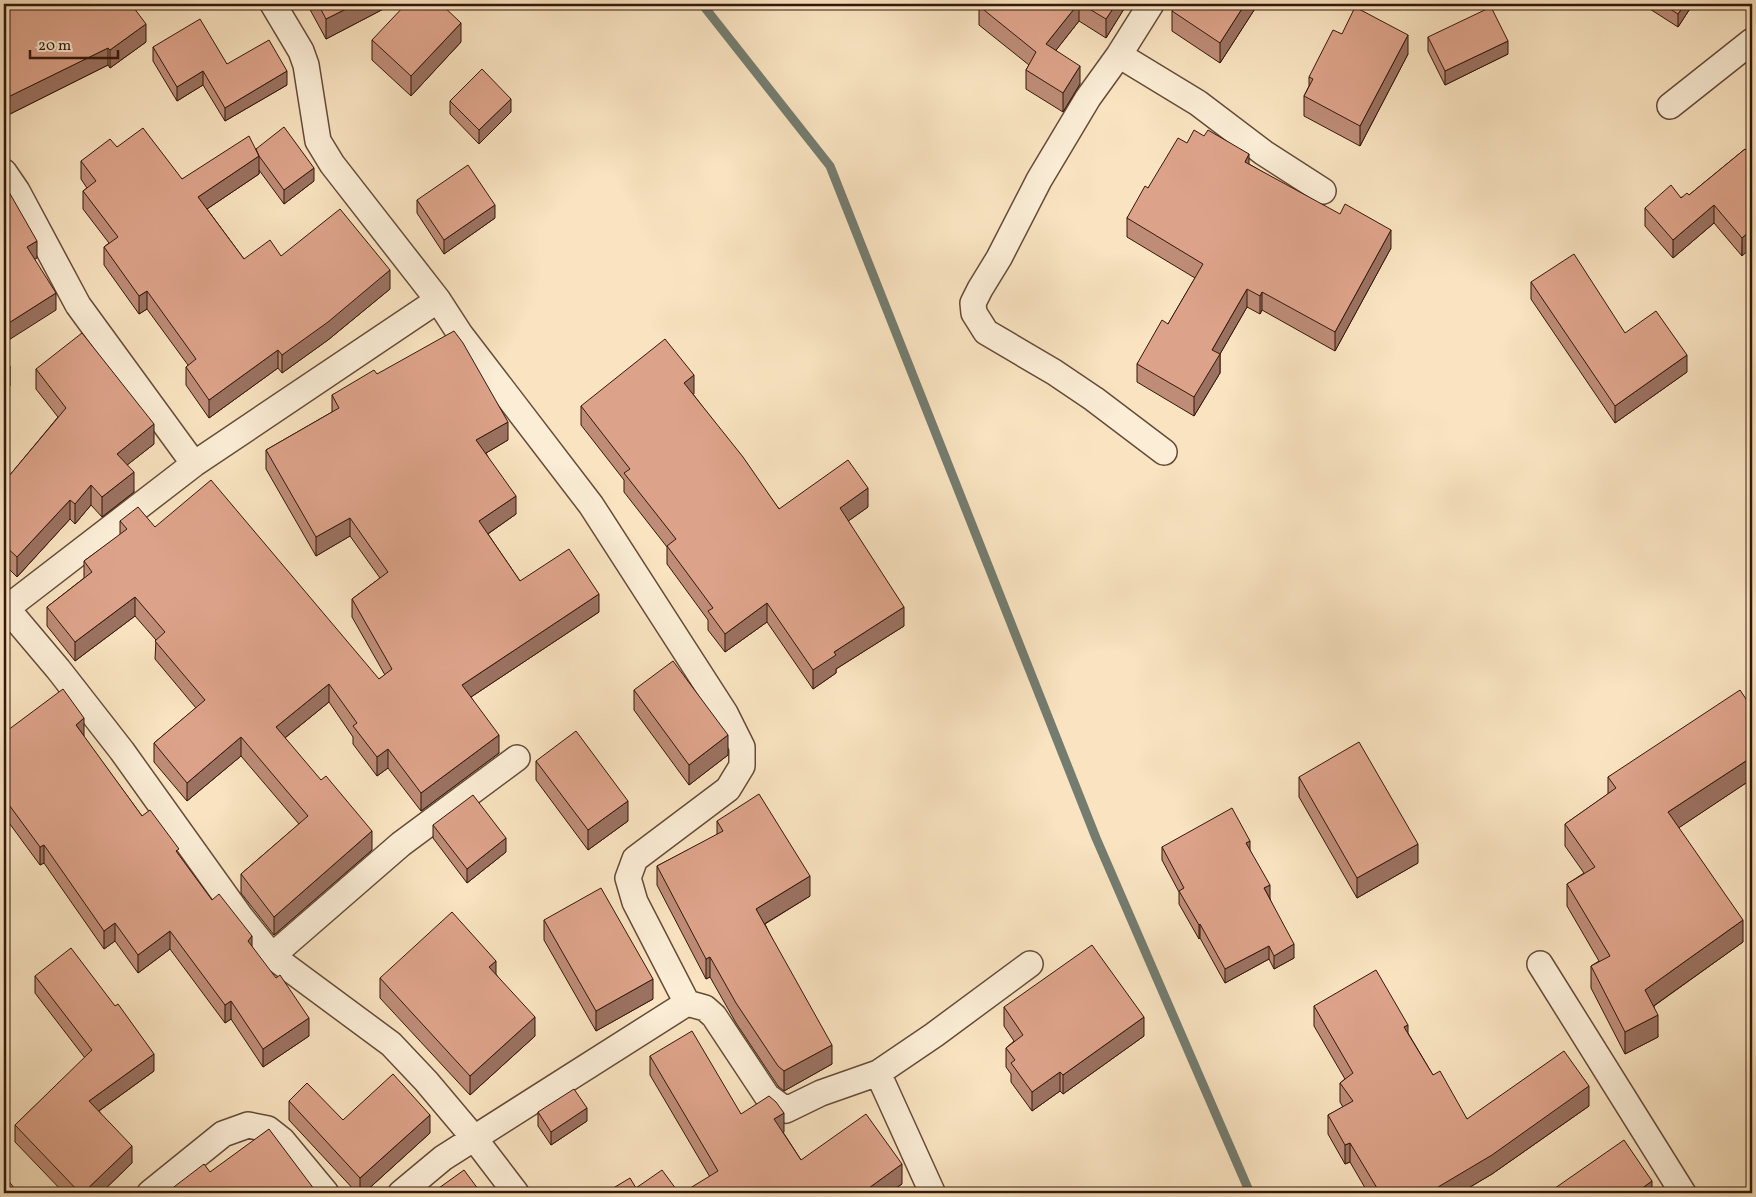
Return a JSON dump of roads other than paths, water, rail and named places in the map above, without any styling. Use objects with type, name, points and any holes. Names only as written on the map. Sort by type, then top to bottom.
[{"type":"street","points":[[273,4],[306,65],[318,141],[332,164],[438,300],[460,334],[591,505],[725,713],[742,747],[742,766],[728,789],[635,859],[628,878],[635,902],[687,1003],[705,1008],[714,1016],[767,1096],[786,1110],[821,1094],[878,1073],[934,1035],[1030,964]]},
{"type":"street","points":[[1151,4],[1119,55],[1088,98],[1040,180],[999,258],[980,289],[974,302],[974,313],[986,332],[1054,372],[1164,452]]},
{"type":"street","points":[[1670,106],[1752,41]]},
{"type":"street","points":[[1119,55],[1198,103],[1264,153],[1323,191]]},
{"type":"street","points":[[4,172],[17,191],[78,305],[194,464]]},
{"type":"street","points":[[438,300],[194,464],[5,606],[122,751],[240,916],[272,956],[391,1044],[426,1081],[474,1138],[516,1193]]},
{"type":"street","points":[[272,956],[401,844],[517,758]]},
{"type":"street","points":[[1540,964],[1683,1193]]},
{"type":"street","points":[[401,1193],[443,1158],[687,1003]]},
{"type":"street","points":[[878,1073],[932,1192],[930,1193]]},
{"type":"street","points":[[150,1193],[223,1134],[248,1125],[268,1129],[282,1140],[326,1193]]},
{"type":"waterway","points":[[702,4],[830,166],[1096,838],[1250,1193]]}]
